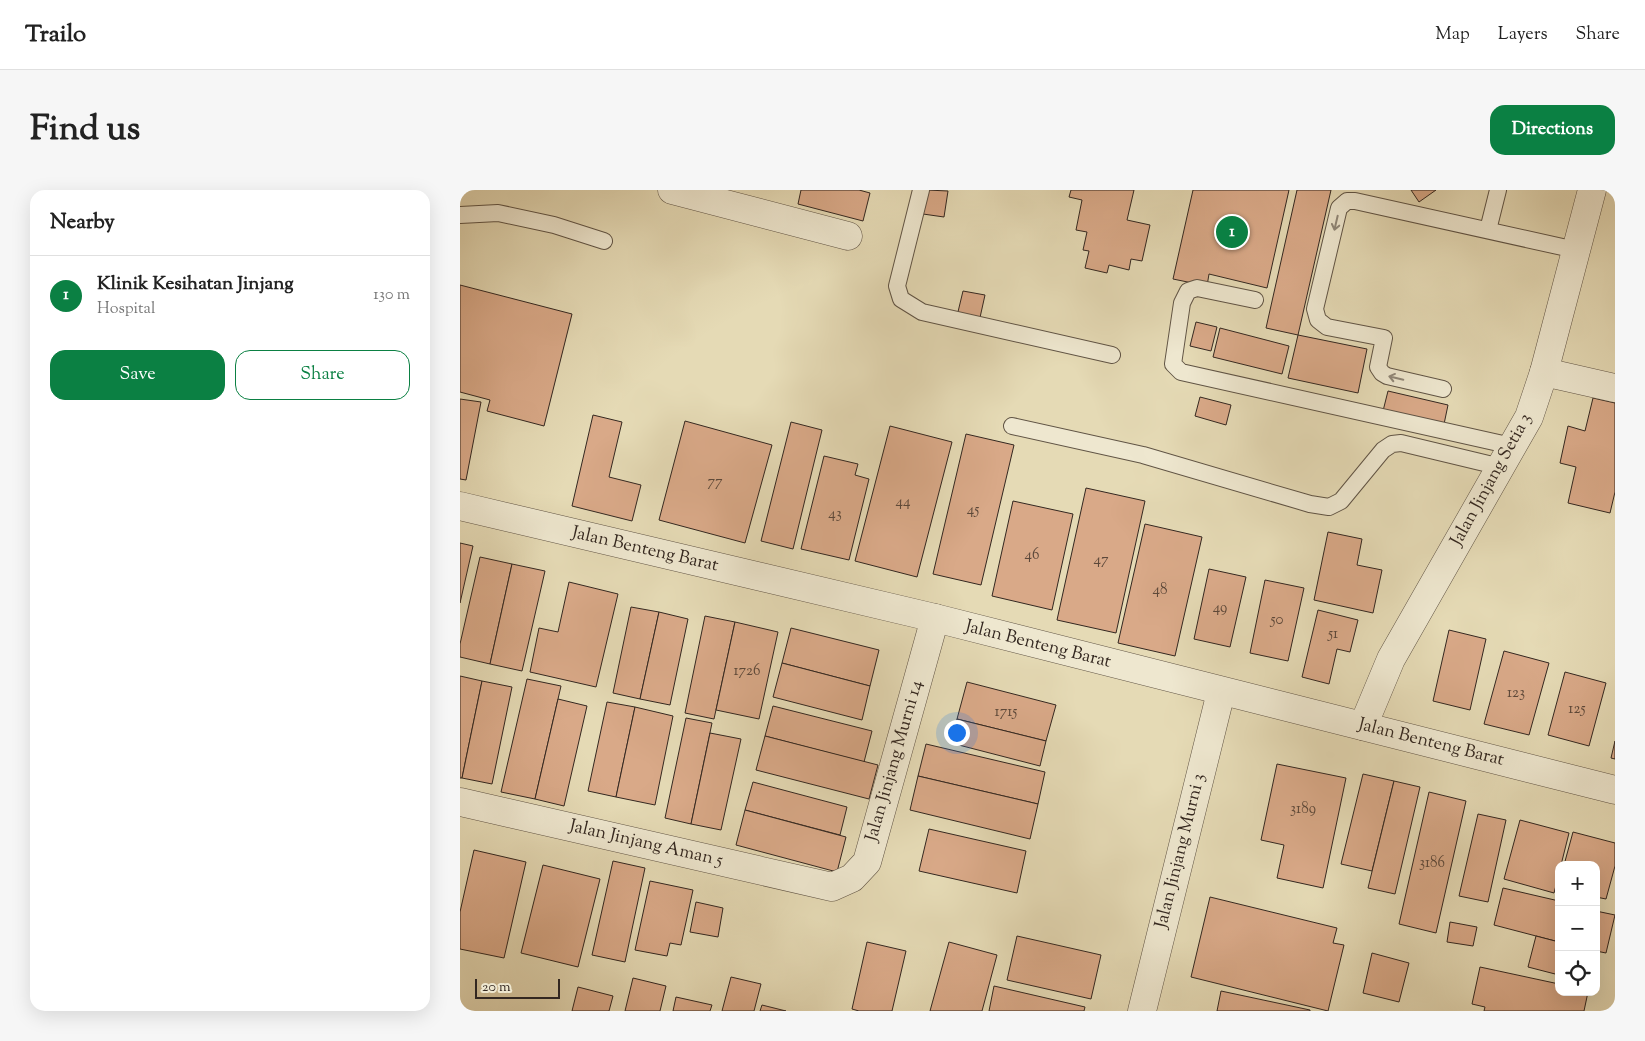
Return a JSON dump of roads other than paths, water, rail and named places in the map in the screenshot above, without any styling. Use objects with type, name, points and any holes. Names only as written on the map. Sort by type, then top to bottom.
[{"type":"street","points":[[672,190],[762,201],[848,236]]},
{"type":"street","name":"Jalan Jinjang Setia 3","points":[[1363,726],[1391,659],[1529,417],[1544,372],[1592,190]]},
{"type":"street","points":[[1544,372],[1615,388]]},
{"type":"street","name":"Jalan Benteng Barat","points":[[460,506],[935,618],[1221,692],[1615,790]]},
{"type":"street","name":"Jalan Jinjang Murni 14","points":[[832,887],[852,878],[867,862],[935,618]]},
{"type":"street","name":"Jalan Jinjang Murni 3","points":[[1142,1011],[1221,692]]},
{"type":"street","name":"Jalan Jinjang Aman 5","points":[[460,802],[832,887]]},
{"type":"lane","points":[[921,190],[897,286],[902,299],[922,312],[1112,355]]},
{"type":"lane","points":[[1488,230],[1498,190]]},
{"type":"lane","points":[[1443,389],[1387,376],[1382,372],[1378,367],[1384,338],[1327,327],[1318,320],[1315,309],[1339,208],[1346,201],[1355,201],[1576,250]]},
{"type":"lane","points":[[460,215],[498,212],[554,225],[604,241]]},
{"type":"lane","points":[[1255,300],[1197,288],[1188,291],[1182,303],[1173,364],[1181,372],[1506,456]]},
{"type":"lane","points":[[1012,426],[1143,455],[1310,504],[1328,506],[1341,501],[1383,450],[1392,444],[1401,443],[1506,456]]},
{"type":"place","name":"Klinik Kesihatan Jinjang","points":[[1232,232]]}]
